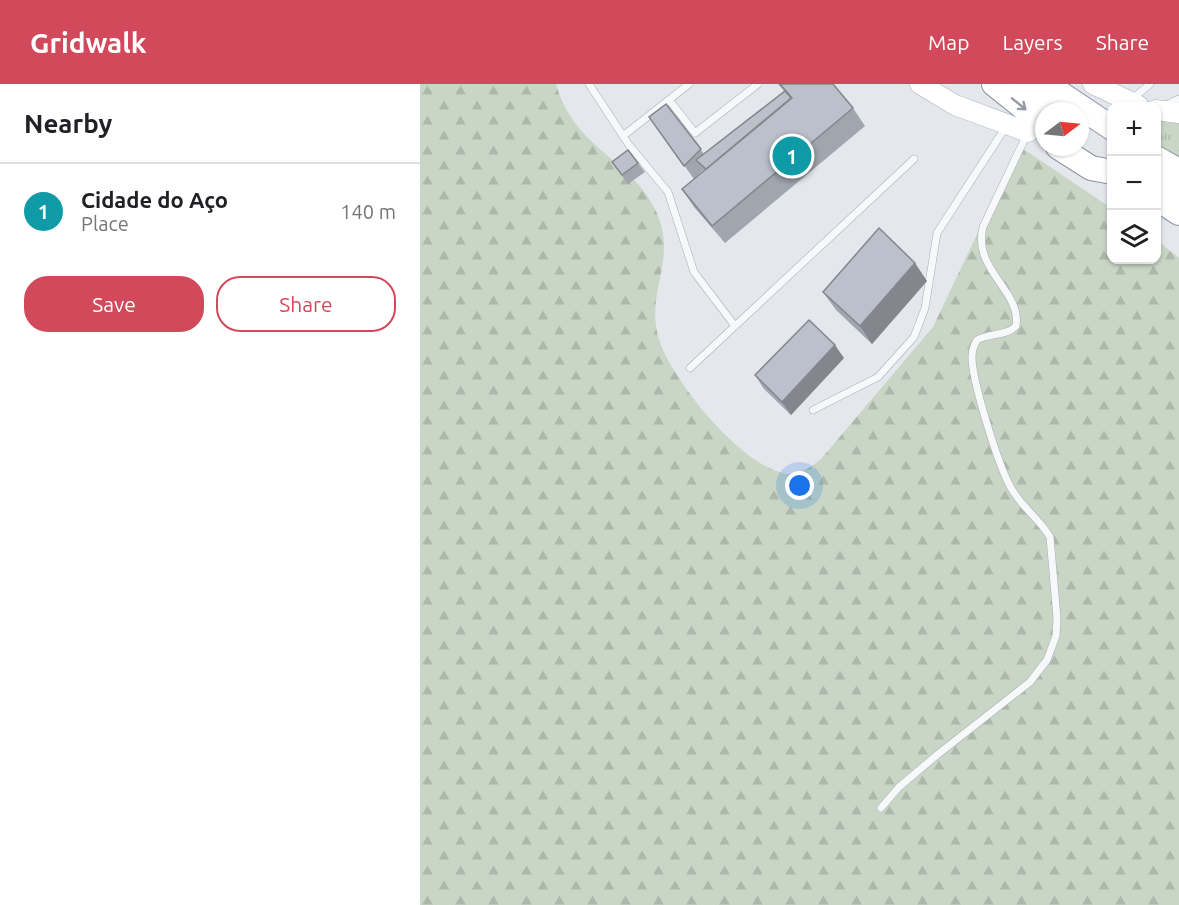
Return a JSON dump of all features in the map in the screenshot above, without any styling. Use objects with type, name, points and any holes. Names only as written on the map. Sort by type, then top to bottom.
[{"type":"highway","points":[[994,84],[1031,129]]},
{"type":"highway","points":[[1026,84],[1051,102]]},
{"type":"highway","points":[[1046,84],[1107,125]]},
{"type":"highway","points":[[1089,129],[1107,142]]},
{"type":"highway","points":[[1089,154],[1107,167]]},
{"type":"highway","points":[[1072,156],[1091,168],[1107,170]]},
{"type":"highway","points":[[1161,161],[1179,171]]},
{"type":"highway","points":[[1161,180],[1179,191]]},
{"type":"highway","points":[[1161,201],[1179,213]]},
{"type":"main road","points":[[920,84],[955,105],[1031,129]]},
{"type":"main road","points":[[1093,84],[1128,102]]},
{"type":"main road","points":[[1161,110],[1179,113]]},
{"type":"lane","points":[[589,84],[623,136],[668,192],[694,272],[735,326]]},
{"type":"lane","points":[[623,136],[689,84]]},
{"type":"lane","points":[[670,101],[695,133],[758,84]]},
{"type":"lane","points":[[1136,102],[1149,84]]},
{"type":"lane","points":[[1161,108],[1179,99]]},
{"type":"lane","points":[[813,410],[878,377],[914,337],[925,308],[937,233],[1031,129]]},
{"type":"lane","points":[[881,808],[922,768],[1030,682],[1047,660],[1056,636],[1057,618],[1050,537],[1044,526],[1010,487],[990,428],[972,358],[977,340],[985,335],[1008,332],[1016,326],[1014,309],[986,264],[980,239],[991,209],[1031,129]]},
{"type":"lane","points":[[690,368],[914,159]]},
{"type":"green space","points":[[420,84],[556,84],[564,106],[576,124],[589,139],[633,178],[646,193],[656,211],[664,245],[655,319],[665,354],[677,375],[710,419],[730,439],[750,456],[770,468],[788,474],[801,472],[821,459],[933,327],[1019,146],[1107,205],[1107,264],[1161,264],[1161,243],[1179,258],[1179,905],[420,905]]},
{"type":"green space","points":[[1161,120],[1179,122],[1179,163],[1161,151]]},
{"type":"building","points":[[780,84],[833,84],[853,108],[712,226],[682,189],[792,98]]},
{"type":"building","points":[[785,91],[791,98],[706,169],[696,160]]},
{"type":"building","points":[[666,104],[701,149],[684,166],[649,117]]},
{"type":"building","points":[[628,150],[638,163],[622,175],[612,162]]},
{"type":"building","points":[[879,228],[915,263],[860,326],[823,292]]},
{"type":"building","points":[[809,320],[835,345],[782,402],[755,375]]},
{"type":"place","name":"Cidade do Aço","points":[[792,156]]}]
